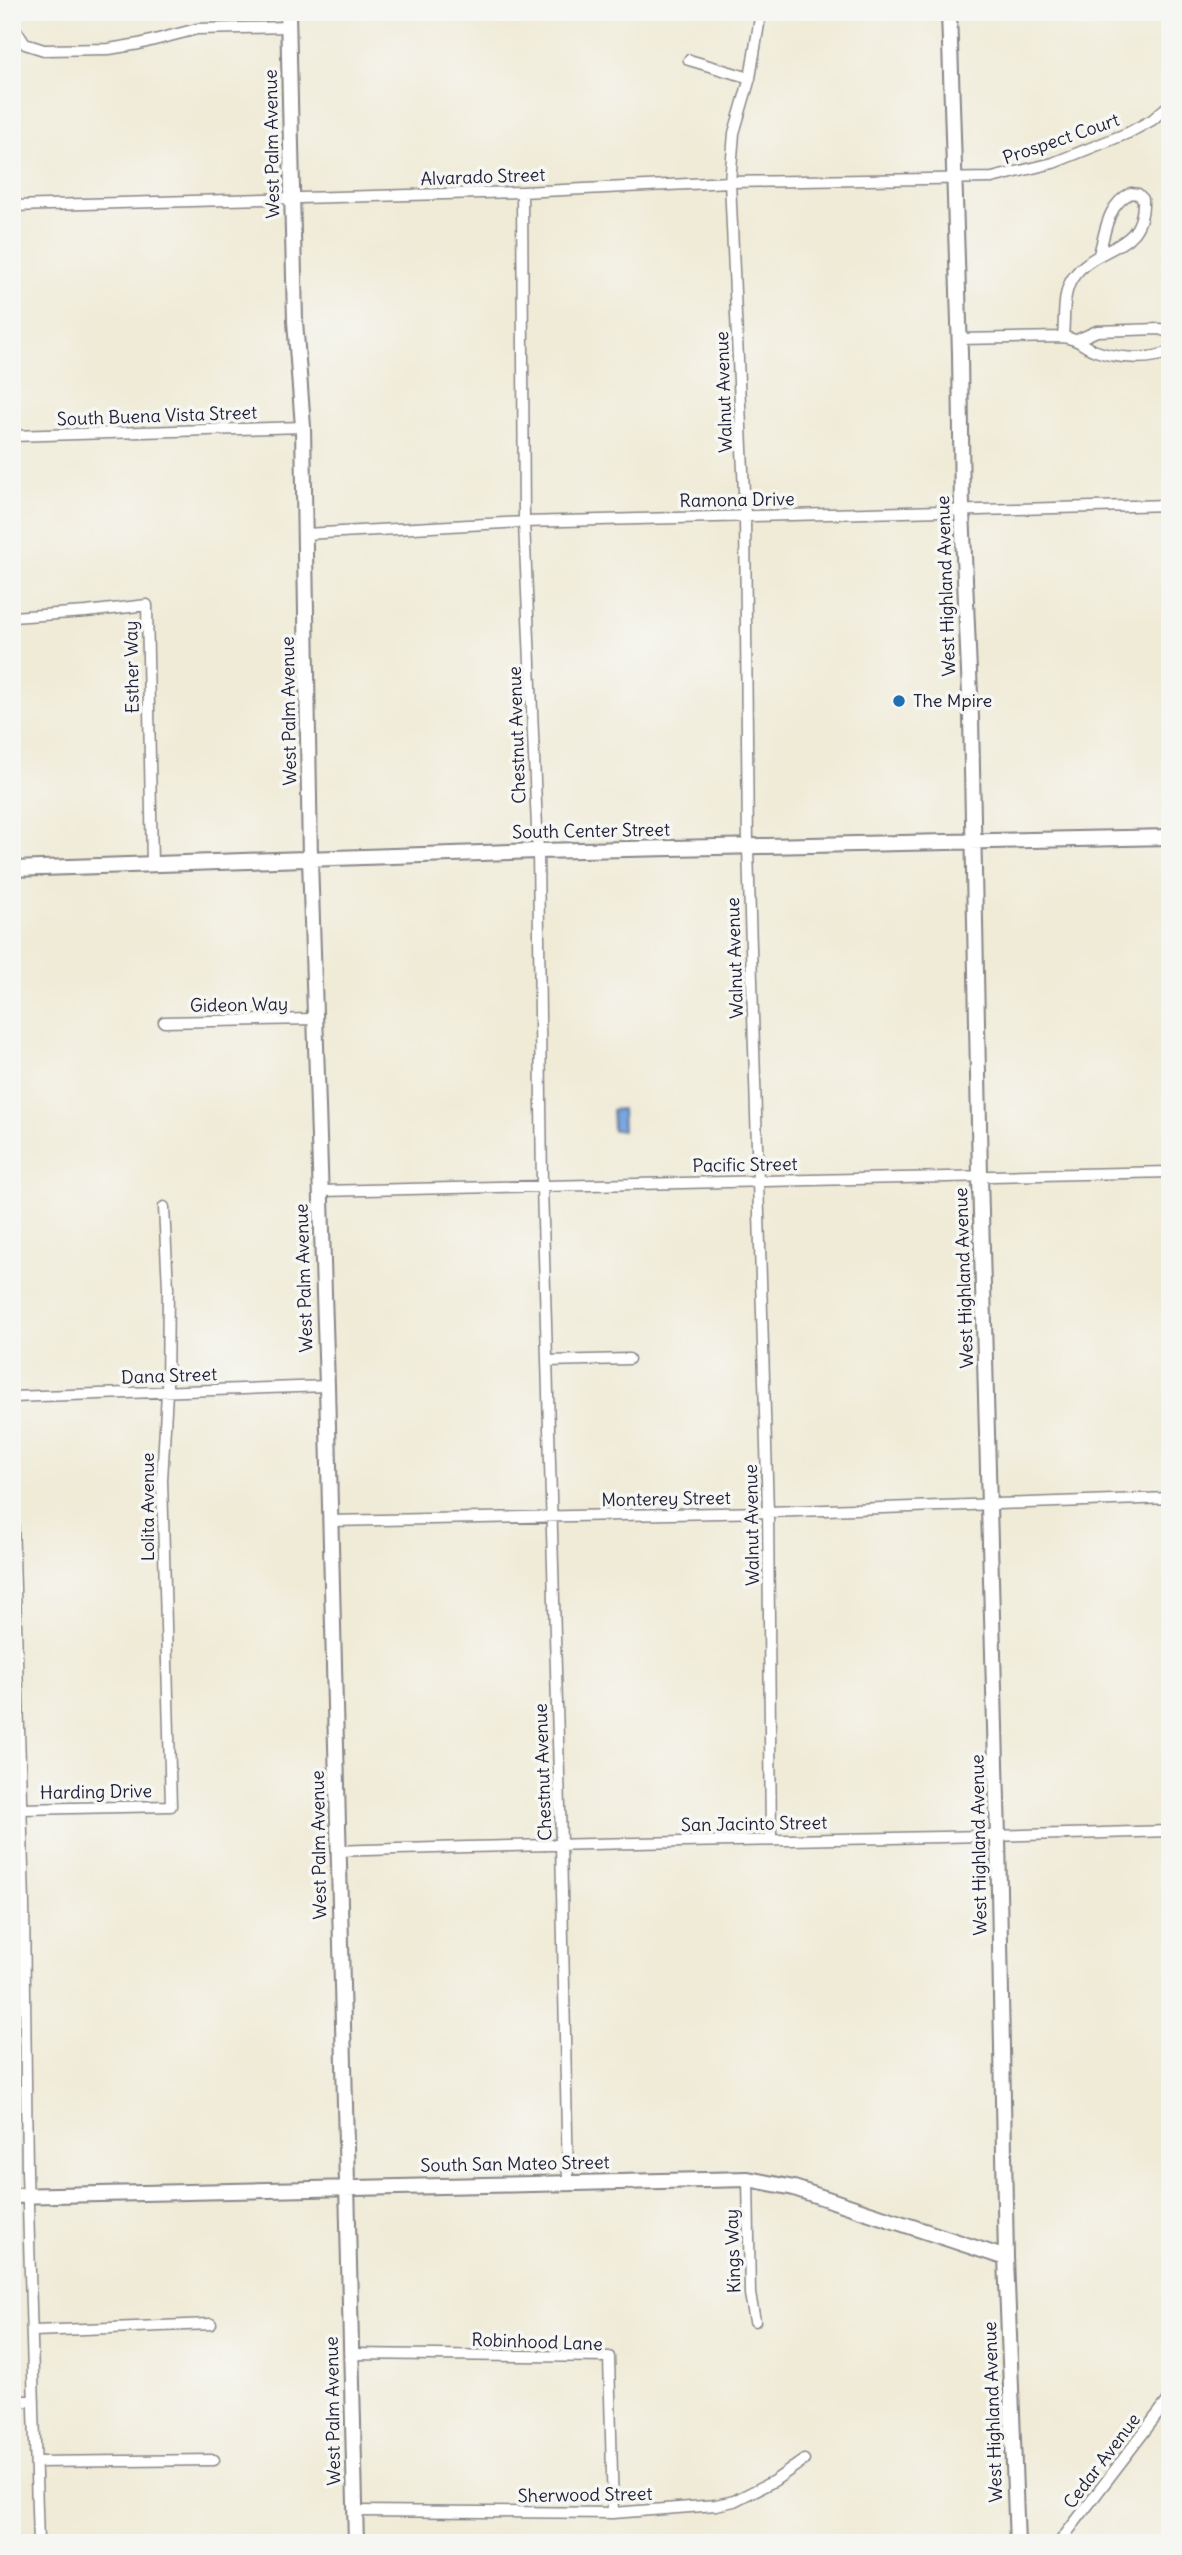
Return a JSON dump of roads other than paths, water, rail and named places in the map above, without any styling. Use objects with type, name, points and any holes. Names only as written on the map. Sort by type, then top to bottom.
[{"type":"street","name":"Walnut Avenue","points":[[761,12],[750,78],[734,133],[730,182],[744,515],[747,848],[768,1512],[771,1840]]},
{"type":"street","name":"West Highland Avenue","points":[[949,12],[959,339],[961,510],[971,718],[980,1176],[999,1837],[1006,2258],[1017,2543]]},
{"type":"street","points":[[12,24],[25,44],[44,50],[109,49],[197,29],[288,20]]},
{"type":"street","name":"West Palm Avenue","points":[[288,20],[295,321],[303,427],[314,1019],[327,1386],[345,2188],[356,2543]]},
{"type":"street","points":[[689,60],[750,78]]},
{"type":"street","name":"Prospect Court","points":[[955,180],[1007,176],[1053,163],[1128,133],[1152,120],[1170,104]]},
{"type":"street","name":"Alvarado Street","points":[[12,206],[522,192],[730,182],[955,180]]},
{"type":"street","name":"Chestnut Avenue","points":[[522,192],[524,522],[538,851],[542,1186],[568,2182]]},
{"type":"street","points":[[1063,337],[1066,294],[1073,277],[1099,254],[1122,245],[1131,238],[1144,209],[1143,199],[1138,194],[1131,193],[1115,204],[1099,254]]},
{"type":"street","points":[[1079,340],[1097,331],[1160,329],[1170,333]]},
{"type":"street","points":[[959,339],[1063,337],[1079,340],[1092,349],[1119,356],[1156,356],[1170,351]]},
{"type":"street","name":"South Buena Vista Street","points":[[12,436],[303,427]]},
{"type":"street","name":"Ramona Drive","points":[[305,534],[524,522],[1170,505]]},
{"type":"street","name":"Esther Way","points":[[12,617],[147,605],[152,864]]},
{"type":"street","name":"South Center Street","points":[[12,869],[538,851],[1170,837]]},
{"type":"street","name":"Gideon Way","points":[[164,1022],[314,1019]]},
{"type":"street","name":"Pacific Street","points":[[321,1191],[1170,1172]]},
{"type":"street","name":"Lolita Avenue","points":[[164,1207],[168,1288],[167,1392],[162,1480],[171,1806]]},
{"type":"street","points":[[547,1361],[629,1359]]},
{"type":"street","name":"Dana Street","points":[[12,1397],[327,1386]]},
{"type":"street","points":[[12,1485],[16,1766],[22,1809],[38,2543]]},
{"type":"street","name":"Monterey Street","points":[[330,1521],[768,1512],[1170,1498]]},
{"type":"street","name":"Harding Drive","points":[[22,1809],[171,1806]]},
{"type":"street","name":"San Jacinto Street","points":[[338,1851],[561,1843],[999,1837],[1170,1831]]},
{"type":"street","points":[[12,1905],[24,1904]]},
{"type":"street","name":"South San Mateo Street","points":[[12,2196],[748,2179],[794,2188],[1006,2258]]},
{"type":"street","name":"Kings Way","points":[[748,2179],[750,2294],[755,2321]]},
{"type":"street","points":[[34,2331],[211,2324]]},
{"type":"street","name":"Robinhood Lane","points":[[351,2354],[610,2357],[613,2513]]},
{"type":"street","name":"Cedar Avenue","points":[[1059,2543],[1170,2398]]},
{"type":"street","points":[[12,2401],[34,2401]]},
{"type":"street","points":[[37,2462],[214,2460]]},
{"type":"street","name":"Sherwood Street","points":[[355,2511],[613,2513],[716,2505],[734,2501],[774,2481],[804,2460]]},
{"type":"water","points":[[622,1109],[623,1130],[613,1130],[612,1110]]},
{"type":"place","name":"The Mpire","points":[[899,701]]}]
